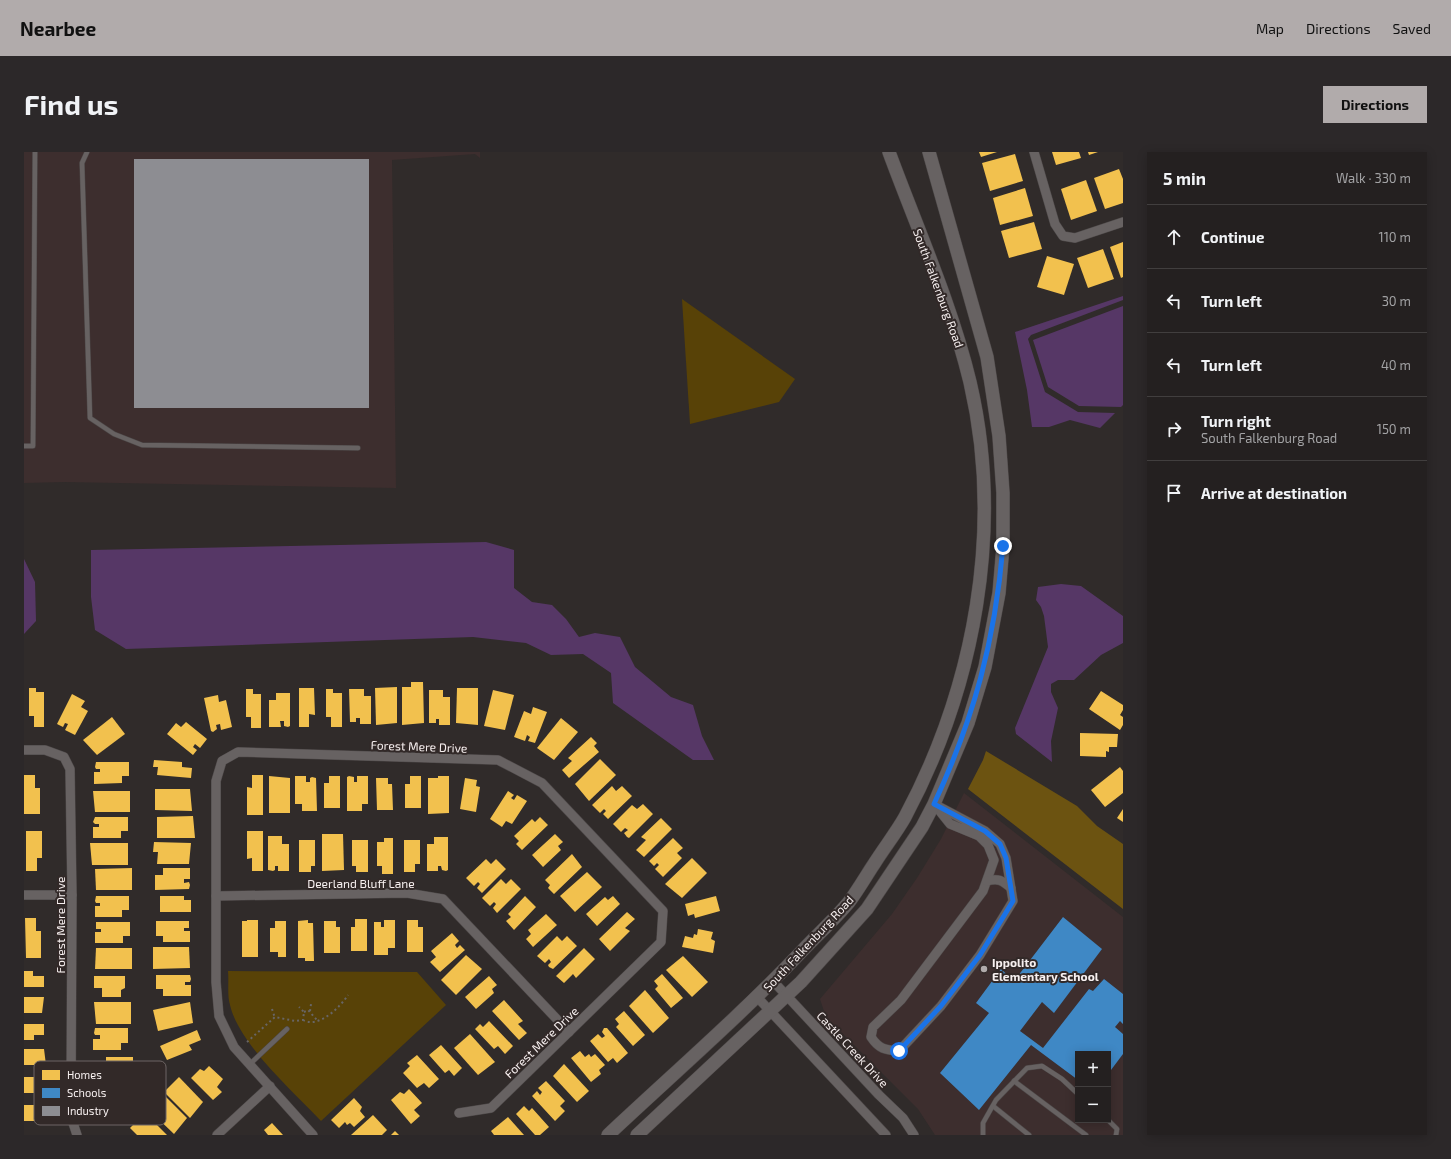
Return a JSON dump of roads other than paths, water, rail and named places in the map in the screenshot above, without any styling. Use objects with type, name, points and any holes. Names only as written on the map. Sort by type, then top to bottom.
[{"type":"street","name":"South Falkenburg Road","points":[[608,1135],[758,997],[848,902],[904,819],[931,763],[949,717],[965,663],[979,591],[983,544],[984,492],[978,427],[970,385],[957,334],[889,152]]},
{"type":"street","name":"South Falkenburg Road","points":[[637,1135],[787,996],[867,909],[922,827],[934,804],[968,723],[985,667],[999,593],[1003,546],[1004,493],[999,436],[987,357],[929,152]]},
{"type":"street","points":[[1034,152],[1055,224],[1063,236],[1076,238],[1123,222]]},
{"type":"street","points":[[934,804],[985,831],[1000,844],[1006,858],[1013,901],[980,955],[941,1006],[899,1051],[885,1050],[878,1047],[871,1037],[873,1027],[901,1000],[918,980],[983,891],[994,860],[988,846],[979,836],[950,824],[934,804],[928,795],[928,784],[947,736],[949,717]]},
{"type":"street","name":"Forest Mere Drive","points":[[24,750],[45,750],[64,757],[70,769],[72,895],[71,1061]]},
{"type":"street","name":"Forest Mere Drive","points":[[313,1135],[234,1047],[219,1016],[216,982],[216,781],[222,761],[238,752],[498,760],[542,783],[663,911],[661,942],[491,1108],[458,1113]]},
{"type":"street","points":[[986,881],[996,879],[1003,881],[1011,888]]},
{"type":"street","name":"Deerland Bluff Lane","points":[[216,896],[407,894],[444,899],[569,1032]]},
{"type":"street","points":[[24,895],[72,895]]},
{"type":"street","name":"Castle Creek Drive","points":[[773,981],[903,1118],[914,1135]]},
{"type":"street","points":[[758,997],[886,1135]]},
{"type":"street","points":[[217,1135],[270,1086]]},
{"type":"street","name":"Forest Mere Drive","points":[[73,1125],[77,1135]]},
{"type":"lane","points":[[24,446],[33,446],[35,152]]},
{"type":"lane","points":[[87,152],[82,163],[90,418],[114,434],[142,445],[358,448]]},
{"type":"lane","points":[[250,1064],[287,1029]]},
{"type":"lane","points":[[983,1135],[983,1123],[993,1106],[1027,1068],[1042,1066],[1062,1079],[1075,1091]]},
{"type":"lane","points":[[1014,1081],[1086,1135]]},
{"type":"lane","points":[[993,1106],[1029,1135]]},
{"type":"lane","points":[[1111,1123],[1117,1129],[1116,1135]]},
{"type":"place","name":"Ippolito Elementary School","points":[[984,969]]}]
